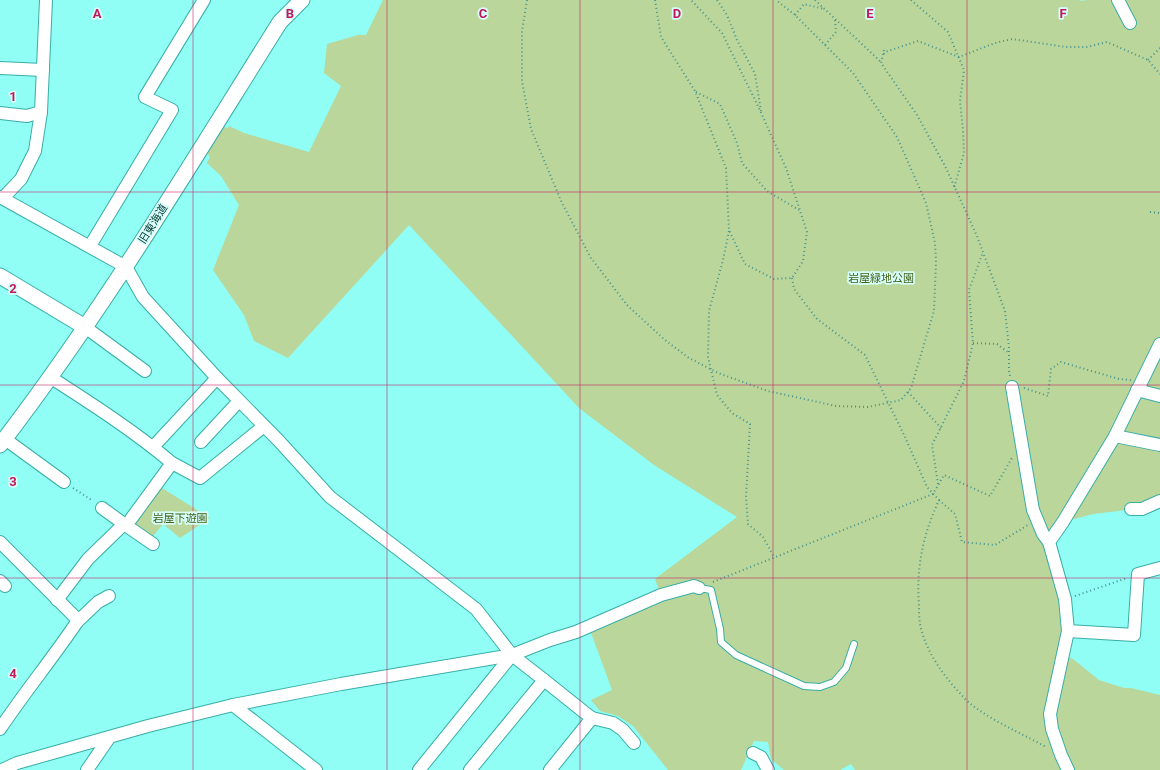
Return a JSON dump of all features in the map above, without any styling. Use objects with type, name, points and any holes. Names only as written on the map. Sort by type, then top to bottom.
[{"type":"street","points":[[46,0],[41,112],[35,151],[21,179],[2,198],[126,267],[143,297],[217,378],[330,497],[476,609],[512,655],[592,718],[613,723],[623,730],[634,743]]},
{"type":"street","points":[[90,246],[172,110],[145,97],[204,0]]},
{"type":"street","name":"旧東海道","points":[[2,442],[32,404],[126,267],[280,22],[302,0]]},
{"type":"street","points":[[1118,0],[1130,23]]},
{"type":"street","points":[[0,68],[43,70]]},
{"type":"street","points":[[0,113],[27,116],[41,112]]},
{"type":"street","points":[[0,276],[85,327],[145,371]]},
{"type":"street","points":[[1049,542],[1063,522],[1115,436],[1159,348]]},
{"type":"street","points":[[50,378],[101,410],[153,447],[172,463],[200,478],[264,426]]},
{"type":"street","points":[[153,447],[217,378]]},
{"type":"street","points":[[1140,386],[1160,396]]},
{"type":"street","points":[[1012,387],[1030,497],[1037,523],[1042,534],[1049,542],[1064,599],[1068,631],[1050,714],[1052,729],[1068,770]]},
{"type":"street","points":[[200,442],[239,401]]},
{"type":"street","points":[[1115,436],[1160,445]]},
{"type":"street","points":[[2,442],[64,482]]},
{"type":"street","points":[[58,600],[88,559],[128,522],[172,463]]},
{"type":"street","points":[[1131,509],[1142,509],[1160,501]]},
{"type":"street","points":[[102,508],[128,522],[153,544]]},
{"type":"street","points":[[0,542],[76,618],[77,622]]},
{"type":"street","points":[[1068,631],[1134,635],[1138,574],[1160,568]]},
{"type":"street","points":[[2,770],[17,763],[148,726],[233,705],[341,684],[512,655],[550,640],[576,632],[661,595],[694,586],[699,588]]},
{"type":"street","points":[[0,729],[77,622],[98,602],[109,596]]},
{"type":"street","points":[[419,770],[512,655]]},
{"type":"street","points":[[470,770],[544,680]]},
{"type":"street","points":[[233,705],[316,770]]},
{"type":"street","points":[[550,770],[592,718]]},
{"type":"street","points":[[87,770],[108,738]]},
{"type":"street","points":[[753,753],[761,757],[768,770]]},
{"type":"lane","points":[[699,588],[711,590],[720,630],[721,642],[736,654],[804,686],[820,687],[834,682],[846,668],[854,644]]},
{"type":"path","points":[[526,0],[522,31],[522,81],[531,129],[562,203],[591,258],[627,305],[665,340],[689,358],[711,369],[768,391],[836,406],[868,407],[900,400],[911,388],[934,311],[936,261],[935,243],[926,203],[897,138],[853,73],[795,14],[776,0]]},
{"type":"path","points":[[654,0],[661,37],[695,92],[726,168],[729,230],[723,260],[709,311],[708,357],[717,394],[732,413],[750,424],[746,496],[748,524],[763,537],[774,557]]},
{"type":"path","points":[[691,0],[722,33],[786,168],[807,232],[803,261],[792,278],[794,289],[816,319],[866,355],[927,487],[955,514],[962,542],[995,545],[1026,525],[1037,523]]},
{"type":"path","points":[[717,0],[727,15],[737,40],[755,74],[762,115]]},
{"type":"path","points":[[815,0],[881,63],[917,115],[945,166],[983,252],[1004,311],[1009,353],[1009,371],[1012,387],[1027,388],[1048,396],[1051,369],[1061,362],[1140,386]]},
{"type":"path","points":[[911,0],[948,32],[964,70],[960,101],[964,153],[954,188]]},
{"type":"path","points":[[795,14],[804,4],[824,9]]},
{"type":"path","points":[[825,45],[836,32],[835,19]]},
{"type":"path","points":[[881,63],[885,52],[918,41],[959,58],[995,43],[1012,40],[1066,47],[1087,47],[1107,42],[1148,60],[1160,74]]},
{"type":"path","points":[[1148,60],[1160,48]]},
{"type":"path","points":[[881,63],[884,50]]},
{"type":"path","points":[[695,92],[720,104],[737,143],[742,163],[767,191],[800,210]]},
{"type":"path","points":[[1150,212],[1160,213]]},
{"type":"path","points":[[729,230],[745,264],[774,279],[792,278]]},
{"type":"path","points":[[938,485],[932,445],[964,381],[973,343],[969,290],[983,252]]},
{"type":"path","points":[[973,343],[996,344],[1009,353]]},
{"type":"path","points":[[908,391],[941,428]]},
{"type":"path","points":[[699,588],[933,494],[944,475],[990,496],[1015,453],[1026,467]]},
{"type":"path","points":[[64,482],[102,508]]},
{"type":"path","points":[[939,500],[927,527],[917,584],[920,624],[924,639],[934,661],[947,679],[971,704],[998,722],[1022,733],[1061,755]]},
{"type":"path","points":[[1064,599],[1138,574]]},
{"type":"green space","name":"岩屋緑地公園","points":[[383,0],[1160,0],[1160,500],[1143,508],[1093,514],[1063,522],[1049,542],[1064,611],[1066,656],[1073,659],[1099,680],[1124,688],[1131,688],[1160,695],[1160,770],[855,770],[851,764],[840,770],[784,770],[771,759],[768,742],[754,741],[741,770],[668,770],[633,726],[618,716],[600,711],[591,700],[612,690],[590,630],[661,595],[655,579],[737,517],[654,465],[579,408],[409,225],[288,358],[254,341],[244,315],[213,270],[239,205],[221,176],[207,163],[210,157],[207,153],[223,127],[228,128],[229,126],[244,133],[309,152],[341,86],[324,73],[327,44],[358,35],[366,35]]},
{"type":"green space","name":"岩屋下遊園","points":[[162,488],[210,518],[180,538],[163,524],[150,540],[132,527]]}]
